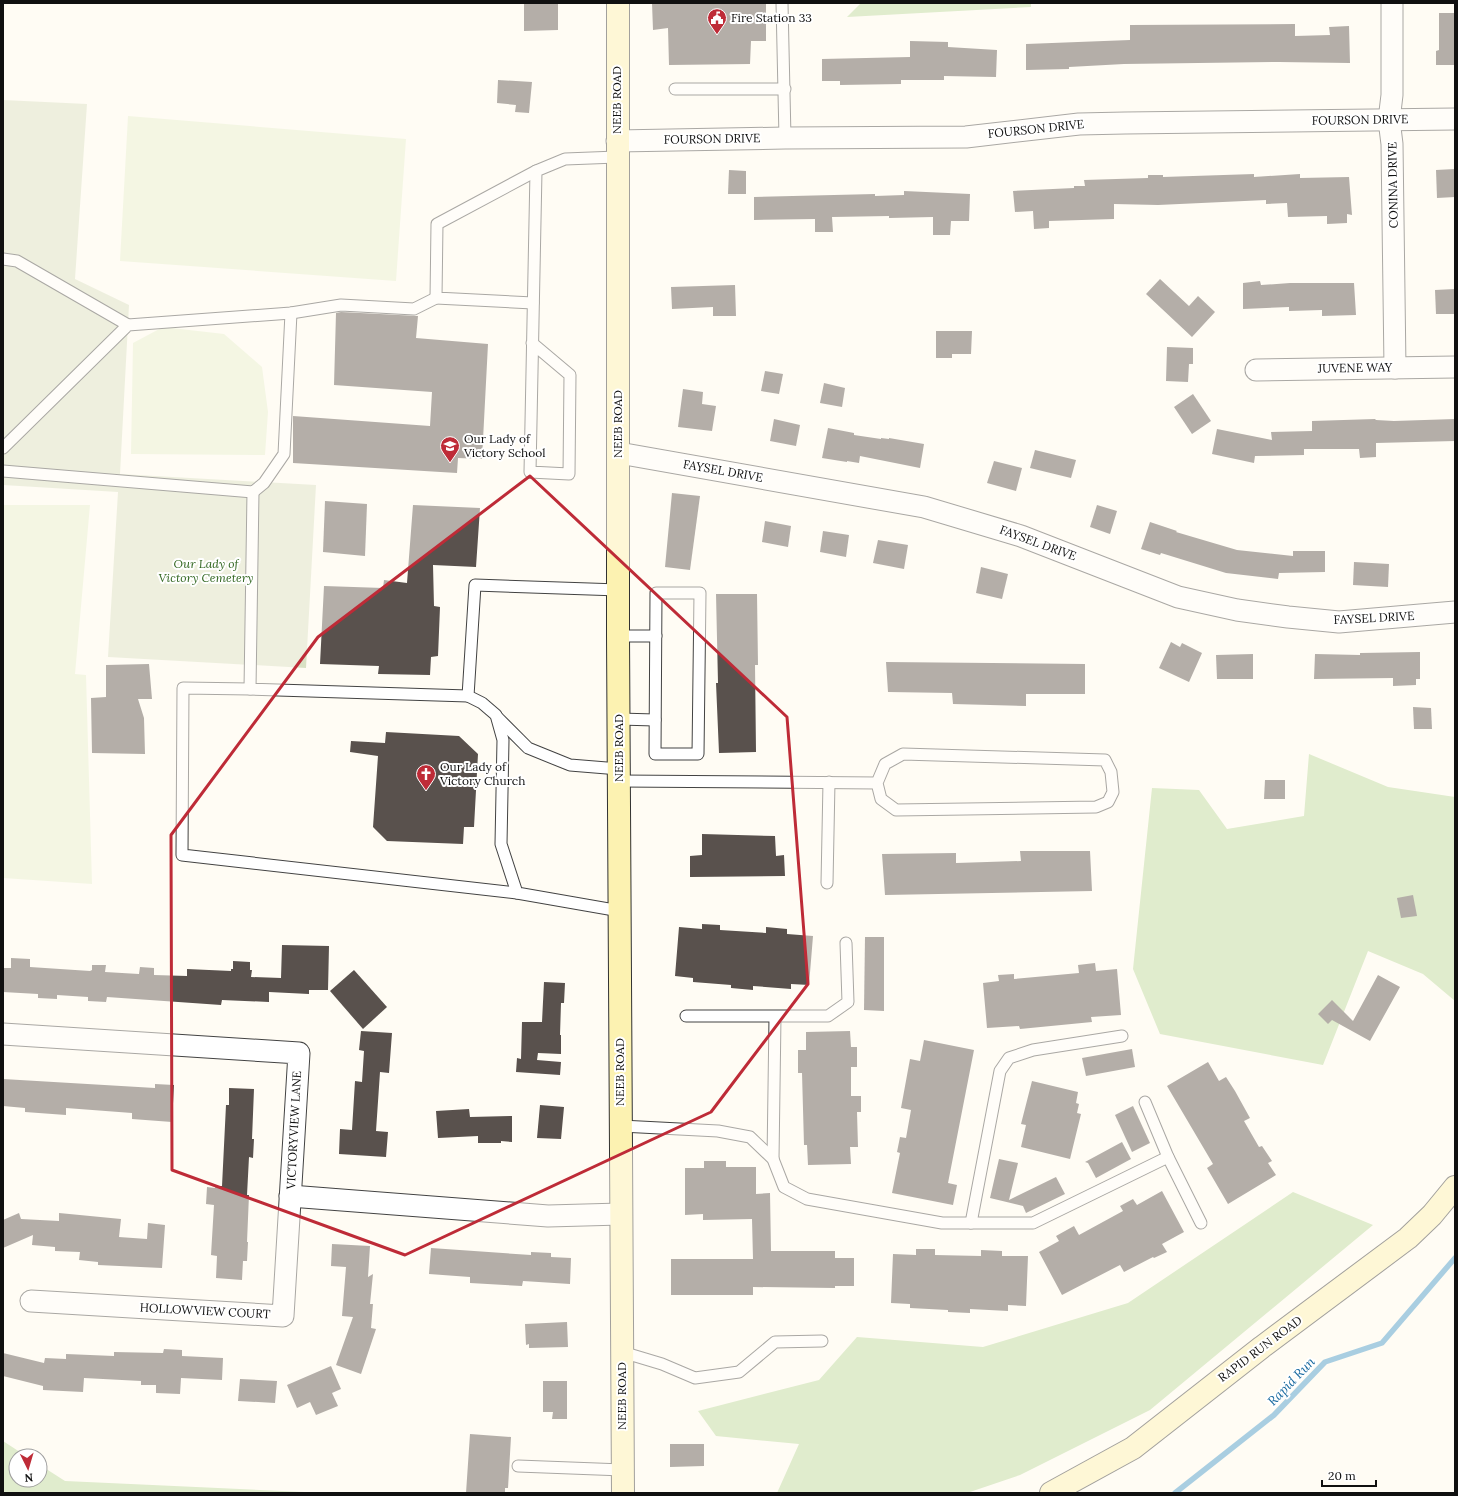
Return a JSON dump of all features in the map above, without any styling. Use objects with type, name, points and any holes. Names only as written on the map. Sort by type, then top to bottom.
[{"type":"street","name":"NEEB ROAD","points":[[618,3],[618,636],[623,1493]]},
{"type":"street","name":"CONINA DRIVE","points":[[1392,3],[1392,95],[1389,120],[1392,144],[1396,368]]},
{"type":"street","name":"FOURSON DRIVE","points":[[617,149],[785,138],[966,137],[1080,124],[1125,122],[1455,119]]},
{"type":"street","name":"JUVENE WAY","points":[[1256,370],[1455,367]]},
{"type":"street","name":"FAYSEL DRIVE","points":[[619,453],[924,507],[1022,536],[1178,597],[1237,610],[1288,618],[1339,622],[1455,612]]},
{"type":"street","name":"VICTORYVIEW LANE","points":[[3,1034],[299,1053],[290,1196],[548,1216],[621,1214]]},
{"type":"street","name":"RAPID RUN ROAD","points":[[1051,1493],[1133,1448],[1262,1347],[1408,1238],[1432,1215],[1455,1187]]},
{"type":"street","name":"HOLLOWVIEW COURT","points":[[31,1301],[283,1316],[290,1196]]},
{"type":"lane","points":[[782,3],[785,138]]},
{"type":"lane","points":[[675,89],[785,89]]},
{"type":"lane","points":[[436,298],[437,224],[536,171],[565,158],[617,149]]},
{"type":"lane","points":[[532,343],[570,375],[569,474],[530,472],[532,343],[536,171]]},
{"type":"lane","points":[[3,259],[18,261],[128,325],[292,313],[341,305],[414,309],[436,298],[533,302]]},
{"type":"lane","points":[[3,471],[253,492],[264,483],[284,454],[292,313]]},
{"type":"lane","points":[[3,448],[128,325]]},
{"type":"lane","points":[[250,689],[253,492]]},
{"type":"lane","points":[[468,696],[475,585],[619,590]]},
{"type":"lane","points":[[656,593],[700,593],[698,754],[655,754],[656,636],[656,593]]},
{"type":"lane","points":[[618,636],[656,636]]},
{"type":"lane","points":[[620,910],[517,893],[182,855],[183,688],[468,696],[482,703],[496,715],[528,748],[570,765],[619,775],[829,782],[877,782]]},
{"type":"lane","points":[[496,715],[503,740],[501,844],[517,893]]},
{"type":"lane","points":[[619,719],[655,720]]},
{"type":"lane","points":[[903,754],[1105,760],[1111,772],[1113,792],[1108,802],[1096,807],[896,810],[882,799],[877,782],[885,764],[903,754]]},
{"type":"lane","points":[[827,883],[829,782]]},
{"type":"lane","points":[[686,1016],[828,1016],[848,1002],[846,943]]},
{"type":"lane","points":[[774,1017],[773,1159],[784,1187],[807,1199],[942,1223],[1033,1223],[1168,1157]]},
{"type":"lane","points":[[971,1223],[1000,1071],[1010,1058],[1033,1050],[1122,1036]]},
{"type":"lane","points":[[1145,1102],[1168,1157],[1201,1223]]},
{"type":"lane","points":[[621,1126],[718,1132],[750,1138],[773,1159]]},
{"type":"lane","points":[[622,1352],[662,1364],[695,1378],[739,1372],[775,1342],[822,1341]]},
{"type":"lane","points":[[518,1466],[623,1470]]},
{"type":"highlighted area","points":[[530,476],[787,717],[808,984],[711,1112],[405,1255],[172,1170],[171,835],[318,637]]},
{"type":"green space","points":[[861,3],[1031,3],[1031,7],[847,17]]},
{"type":"green space","name":"Our Lady of Victory Cemetery","points":[[3,100],[87,104],[75,279],[129,305],[120,474],[316,485],[306,668],[108,657],[118,492],[3,485]]},
{"type":"green space","points":[[128,116],[406,139],[396,281],[120,261]]},
{"type":"green space","points":[[163,327],[224,334],[262,367],[268,412],[265,455],[131,454],[133,343]]},
{"type":"green space","points":[[3,505],[90,505],[75,674],[86,675],[92,884],[3,878]]},
{"type":"green space","points":[[1309,754],[1388,787],[1455,797],[1455,1001],[1423,974],[1368,951],[1323,1065],[1160,1034],[1133,969],[1152,788],[1199,790],[1227,829],[1304,816]]},
{"type":"green space","points":[[1293,1192],[1373,1225],[1150,1410],[1020,1475],[967,1493],[777,1493],[799,1444],[716,1436],[698,1411],[819,1380],[857,1337],[983,1347],[1128,1303]]},
{"type":"green space","points":[[3,1441],[14,1448],[8,1448],[8,1488],[48,1488],[48,1470],[65,1481],[327,1493],[3,1493]]},
{"type":"building","points":[[524,3],[558,3],[558,30],[524,31]]},
{"type":"building","name":"Fire Station 33","points":[[652,3],[766,3],[766,41],[751,41],[750,64],[669,65],[668,28],[653,30]]},
{"type":"building","points":[[1439,13],[1455,13],[1455,65],[1436,65],[1436,51],[1439,50]]},
{"type":"building","points":[[1295,24],[1295,36],[1330,35],[1329,27],[1349,26],[1350,63],[1279,62],[1124,64],[1069,67],[1069,69],[1026,70],[1026,44],[1130,40],[1130,25]]},
{"type":"building","points":[[910,41],[948,42],[948,47],[997,50],[996,77],[944,76],[944,80],[901,80],[901,84],[840,85],[840,81],[822,81],[822,59],[910,57]]},
{"type":"building","points":[[498,80],[532,82],[529,113],[515,112],[516,105],[497,103]]},
{"type":"building","points":[[1455,169],[1455,197],[1437,198],[1436,170]]},
{"type":"building","points":[[729,170],[746,171],[746,194],[728,194]]},
{"type":"building","points":[[1254,174],[1254,177],[1300,174],[1300,178],[1349,177],[1352,215],[1347,214],[1347,223],[1327,224],[1327,216],[1288,217],[1287,203],[1266,204],[1266,200],[1158,205],[1114,204],[1114,219],[1049,221],[1049,228],[1034,229],[1033,211],[1015,212],[1013,191],[1074,188],[1074,186],[1085,186],[1084,180],[1148,178],[1148,175],[1163,175],[1163,177]]},
{"type":"building","points":[[904,191],[970,194],[969,221],[951,221],[950,235],[933,235],[933,217],[832,217],[833,232],[815,232],[815,219],[754,220],[754,197],[875,194],[875,196],[904,195]]},
{"type":"building","points":[[1160,279],[1189,306],[1198,296],[1215,312],[1192,337],[1146,294]]},
{"type":"building","points":[[1260,281],[1261,285],[1290,283],[1354,283],[1356,315],[1322,316],[1322,310],[1289,311],[1289,307],[1243,309],[1243,283]]},
{"type":"building","points":[[735,285],[736,316],[713,316],[713,307],[672,309],[671,287]]},
{"type":"building","points":[[1455,289],[1455,314],[1436,314],[1435,290]]},
{"type":"building","name":"Our Lady of Victory School","points":[[336,313],[418,316],[416,338],[488,344],[482,459],[458,458],[457,473],[293,463],[293,416],[430,426],[432,392],[334,385]]},
{"type":"building","points":[[936,331],[972,331],[971,354],[952,354],[952,358],[936,358]]},
{"type":"building","points":[[1167,347],[1193,348],[1193,364],[1189,364],[1188,382],[1166,381]]},
{"type":"building","points":[[765,371],[783,374],[779,394],[761,391]]},
{"type":"building","points":[[824,383],[845,388],[842,407],[820,403]]},
{"type":"building","points":[[683,389],[703,392],[702,404],[716,406],[712,431],[678,427]]},
{"type":"building","points":[[1193,394],[1211,421],[1192,434],[1174,407]]},
{"type":"building","points":[[774,419],[800,425],[796,446],[770,441]]},
{"type":"building","points":[[1375,419],[1394,421],[1455,419],[1455,441],[1376,443],[1376,457],[1360,458],[1359,449],[1304,449],[1304,455],[1255,456],[1254,463],[1212,454],[1217,429],[1272,440],[1271,432],[1312,431],[1312,421]]},
{"type":"building","points":[[828,428],[854,433],[854,435],[881,439],[889,438],[924,444],[920,468],[860,456],[859,463],[822,458]]},
{"type":"building","points":[[1035,450],[1076,460],[1071,478],[1030,468]]},
{"type":"building","points":[[994,461],[1022,468],[1016,491],[987,483]]},
{"type":"building","points":[[672,493],[700,496],[690,570],[665,567]]},
{"type":"building","points":[[325,501],[367,504],[365,556],[323,552]]},
{"type":"building","points":[[413,505],[480,508],[476,567],[433,565],[434,606],[440,607],[438,656],[431,657],[430,675],[378,674],[379,666],[320,664],[324,586],[383,588],[384,580],[407,583]]},
{"type":"building","points":[[1097,505],[1117,511],[1110,534],[1090,527]]},
{"type":"building","points":[[765,521],[791,526],[788,547],[762,542]]},
{"type":"building","points":[[1150,522],[1177,531],[1176,532],[1237,550],[1293,556],[1293,551],[1325,551],[1325,572],[1279,573],[1278,579],[1226,573],[1161,553],[1160,555],[1141,549]]},
{"type":"building","points":[[823,531],[849,535],[846,557],[820,552]]},
{"type":"building","points":[[878,540],[908,545],[904,569],[873,563]]},
{"type":"building","points":[[1354,562],[1389,564],[1388,587],[1353,585]]},
{"type":"building","points":[[981,567],[1008,574],[1002,599],[976,593]]},
{"type":"building","points":[[716,594],[757,594],[758,665],[755,665],[756,752],[719,753],[716,683],[718,683]]},
{"type":"building","points":[[1171,642],[1180,647],[1182,643],[1202,653],[1189,682],[1159,668]]},
{"type":"building","points":[[1420,652],[1420,679],[1416,679],[1416,685],[1393,686],[1393,678],[1314,679],[1315,654],[1360,655],[1360,653]]},
{"type":"building","points":[[1253,654],[1253,679],[1217,679],[1216,655]]},
{"type":"building","points":[[886,662],[1085,664],[1085,694],[1026,694],[1026,706],[953,704],[952,693],[888,692]]},
{"type":"building","points":[[149,664],[152,699],[138,699],[144,718],[145,754],[92,753],[91,698],[106,697],[106,665]]},
{"type":"building","points":[[1413,707],[1431,708],[1432,729],[1414,729]]},
{"type":"building","name":"Our Lady of Victory Church","points":[[386,732],[459,736],[478,754],[474,827],[464,827],[463,844],[387,841],[373,827],[378,756],[350,752],[351,741],[385,743]]},
{"type":"building","points":[[1265,780],[1285,780],[1285,799],[1264,799]]},
{"type":"building","points":[[702,834],[775,836],[776,856],[784,855],[785,876],[690,877],[690,856],[702,855]]},
{"type":"building","points":[[1020,851],[1090,851],[1092,891],[885,895],[882,854],[956,853],[956,863],[1021,861]]},
{"type":"building","points":[[1413,895],[1417,916],[1401,918],[1397,898]]},
{"type":"building","points":[[702,924],[720,925],[720,930],[766,933],[766,927],[787,929],[787,934],[813,936],[809,985],[791,984],[791,989],[753,986],[753,990],[731,988],[731,985],[693,982],[693,978],[675,976],[679,927],[702,929]]},
{"type":"building","points":[[865,937],[884,937],[884,1011],[864,1010]]},
{"type":"building","points":[[282,945],[329,946],[328,990],[309,990],[309,994],[269,992],[269,1002],[222,1000],[221,1005],[107,997],[106,1002],[88,1001],[88,997],[57,995],[57,999],[38,998],[38,994],[3,992],[3,968],[11,968],[11,958],[30,959],[30,967],[90,971],[92,970],[92,965],[106,965],[105,972],[139,974],[140,967],[154,968],[154,975],[187,976],[187,969],[231,971],[231,969],[233,969],[233,961],[250,962],[250,970],[252,970],[251,977],[281,978]]},
{"type":"building","points":[[1095,963],[1096,971],[1117,969],[1121,1015],[1091,1017],[1092,1022],[1020,1029],[1019,1026],[987,1028],[983,983],[999,981],[998,975],[1014,974],[1014,979],[1079,973],[1078,965]]},
{"type":"building","points":[[354,970],[387,1007],[363,1029],[330,991]]},
{"type":"building","points":[[1378,975],[1400,987],[1370,1041],[1332,1020],[1328,1024],[1318,1014],[1332,1000],[1353,1021]]},
{"type":"building","points":[[544,982],[565,983],[564,1003],[561,1003],[561,1054],[538,1053],[537,1060],[561,1062],[560,1075],[516,1072],[517,1058],[521,1059],[522,1022],[542,1022]]},
{"type":"building","points":[[361,1031],[392,1033],[389,1073],[380,1072],[376,1131],[388,1132],[386,1157],[339,1154],[340,1129],[352,1130],[355,1081],[362,1082],[364,1051],[359,1050]]},
{"type":"building","points":[[850,1031],[851,1047],[857,1047],[857,1067],[851,1067],[851,1096],[861,1096],[861,1112],[857,1112],[858,1147],[850,1147],[851,1164],[808,1165],[807,1145],[804,1145],[802,1073],[798,1073],[798,1050],[806,1050],[806,1032]]},
{"type":"building","points":[[924,1040],[974,1050],[948,1183],[957,1185],[953,1205],[892,1193],[900,1153],[897,1152],[900,1137],[906,1138],[911,1110],[901,1108],[910,1059],[920,1061]]},
{"type":"building","points":[[1132,1049],[1135,1067],[1086,1076],[1082,1058]]},
{"type":"building","points":[[1208,1062],[1219,1081],[1226,1077],[1235,1091],[1250,1118],[1244,1121],[1259,1147],[1262,1146],[1272,1161],[1268,1163],[1276,1175],[1228,1204],[1207,1168],[1213,1164],[1167,1086]]},
{"type":"building","points":[[3,1079],[155,1088],[155,1084],[174,1085],[172,1122],[132,1119],[132,1113],[66,1108],[66,1115],[25,1112],[25,1108],[3,1106]]},
{"type":"building","points":[[1032,1081],[1078,1092],[1076,1103],[1079,1104],[1077,1113],[1081,1114],[1070,1159],[1021,1147],[1026,1125],[1021,1124]]},
{"type":"building","points":[[229,1088],[254,1089],[252,1139],[254,1139],[253,1158],[249,1157],[247,1195],[249,1195],[247,1261],[243,1261],[242,1280],[216,1278],[217,1256],[211,1255],[214,1205],[206,1204],[207,1187],[215,1188],[215,1186],[222,1186],[226,1105],[229,1105]]},
{"type":"building","points":[[540,1105],[564,1107],[561,1139],[537,1138]]},
{"type":"building","points":[[1133,1106],[1150,1143],[1132,1152],[1115,1115]]},
{"type":"building","points":[[469,1109],[470,1117],[512,1116],[512,1142],[501,1141],[501,1143],[478,1143],[478,1136],[438,1138],[436,1111]]},
{"type":"building","points":[[1122,1142],[1131,1159],[1096,1178],[1088,1163],[1085,1162]]},
{"type":"building","points":[[999,1159],[1018,1163],[1009,1200],[1056,1177],[1065,1194],[1026,1213],[1023,1206],[990,1198]]},
{"type":"building","points":[[704,1161],[726,1161],[726,1167],[756,1167],[756,1194],[770,1193],[771,1251],[835,1251],[835,1258],[854,1258],[854,1286],[835,1286],[835,1288],[753,1287],[753,1295],[671,1295],[671,1259],[753,1259],[752,1219],[703,1220],[703,1214],[685,1215],[685,1168],[704,1168]]},
{"type":"building","points":[[1162,1191],[1184,1232],[1162,1244],[1167,1252],[1154,1258],[1153,1257],[1124,1272],[1120,1265],[1062,1295],[1039,1252],[1059,1241],[1056,1236],[1074,1226],[1079,1235],[1123,1211],[1120,1206],[1133,1199],[1137,1205]]},
{"type":"building","points":[[19,1213],[21,1219],[59,1221],[59,1213],[121,1219],[119,1237],[147,1239],[148,1223],[165,1225],[162,1268],[98,1265],[98,1262],[79,1260],[80,1252],[55,1251],[55,1247],[32,1245],[33,1235],[3,1248],[3,1220]]},
{"type":"building","points":[[332,1244],[370,1246],[368,1277],[373,1274],[370,1304],[373,1304],[371,1328],[376,1329],[361,1374],[336,1365],[353,1317],[342,1316],[346,1267],[331,1266]]},
{"type":"building","points":[[431,1248],[531,1255],[531,1252],[551,1253],[551,1257],[571,1258],[570,1284],[523,1281],[522,1286],[470,1283],[470,1277],[429,1274]]},
{"type":"building","points":[[916,1249],[935,1249],[935,1255],[981,1256],[981,1250],[1002,1251],[1002,1256],[1028,1256],[1026,1306],[1008,1305],[1008,1311],[970,1309],[970,1313],[910,1308],[910,1304],[891,1303],[893,1254],[916,1255]]},
{"type":"building","points":[[567,1322],[568,1347],[529,1348],[529,1344],[526,1345],[525,1324]]},
{"type":"building","points":[[164,1349],[182,1350],[182,1356],[223,1358],[222,1380],[181,1378],[180,1394],[156,1393],[156,1385],[141,1385],[141,1381],[84,1378],[83,1392],[43,1390],[43,1386],[3,1376],[3,1353],[44,1363],[45,1358],[66,1359],[66,1354],[114,1356],[114,1352],[163,1353]]},
{"type":"building","points":[[331,1366],[341,1389],[332,1393],[338,1406],[316,1415],[310,1402],[297,1408],[287,1385]]},
{"type":"building","points":[[240,1379],[277,1381],[275,1403],[238,1401]]},
{"type":"building","points":[[543,1381],[567,1381],[567,1419],[552,1419],[553,1412],[543,1412]]},
{"type":"building","points":[[470,1434],[511,1437],[508,1488],[505,1488],[505,1493],[466,1493]]},
{"type":"building","points":[[670,1444],[704,1444],[704,1466],[670,1467]]},
{"type":"waterway","name":"Rapid Run","points":[[1175,1493],[1274,1415],[1325,1362],[1382,1343],[1455,1258]]},
{"type":"place","name":"Fire Station 33","points":[[717,35]]},
{"type":"place","name":"Our Lady of Victory School","points":[[450,463]]},
{"type":"place","name":"Our Lady of Victory Church","points":[[426,791]]}]
